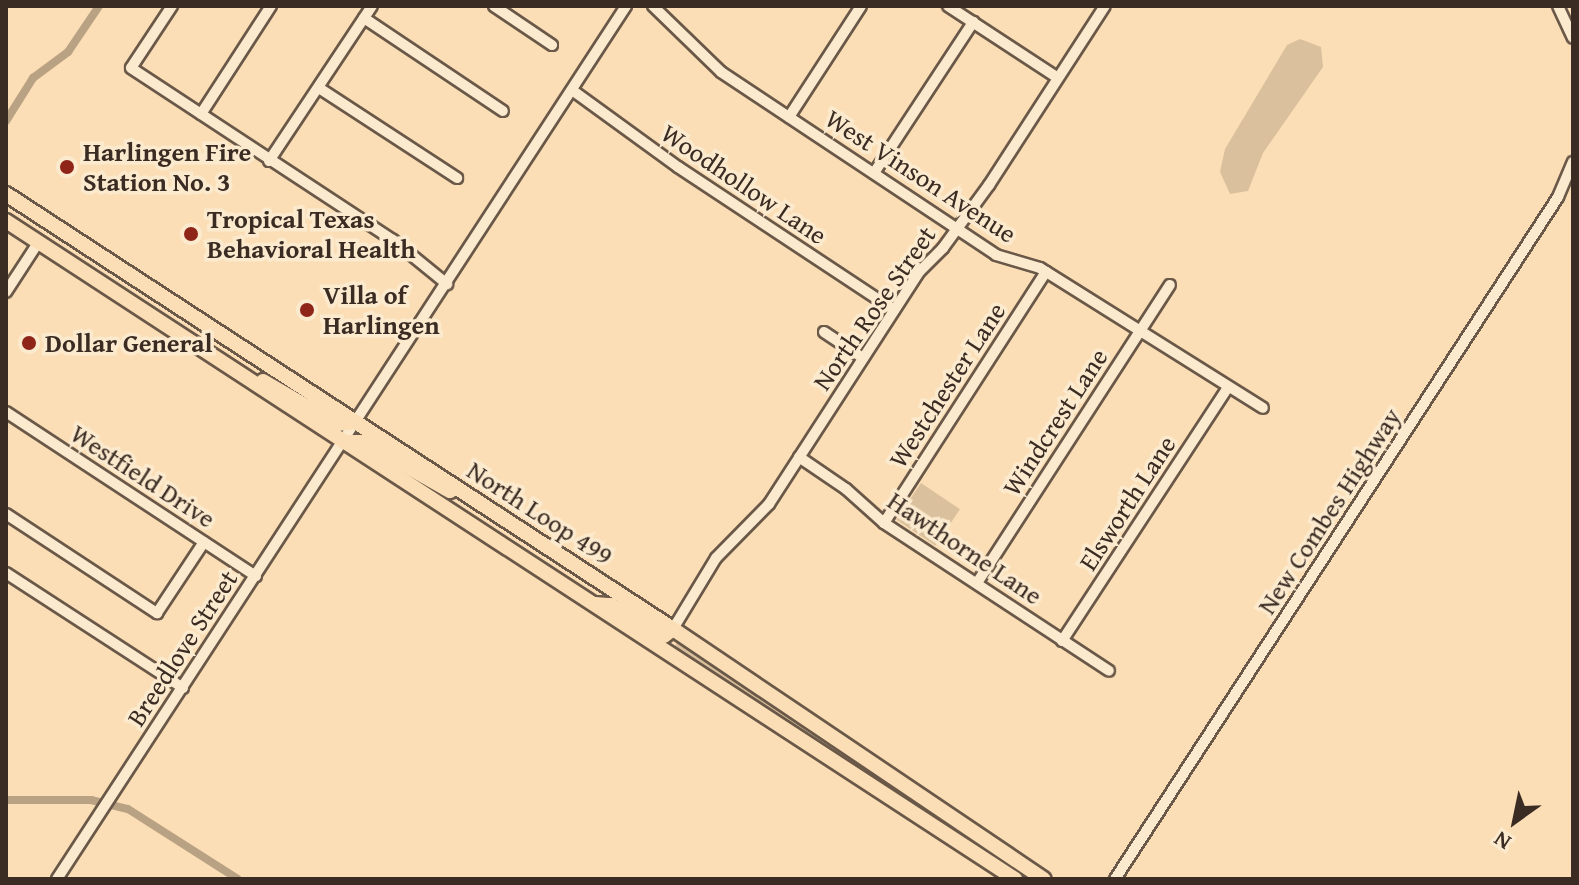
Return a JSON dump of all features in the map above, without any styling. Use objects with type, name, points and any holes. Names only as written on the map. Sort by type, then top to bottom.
[{"type":"main road","name":"North Loop 499","points":[[6,194],[673,629],[1044,879]]},
{"type":"main road","name":"North Loop 499","points":[[6,221],[1015,879]]},
{"type":"main road","points":[[38,243],[50,223]]},
{"type":"main road","points":[[226,365],[289,393],[337,424],[356,422]]},
{"type":"main road","points":[[344,442],[364,442],[415,476],[480,503]]},
{"type":"main road","points":[[590,603],[611,605],[664,636],[673,629]]},
{"type":"street","points":[[172,6],[131,68],[393,240],[447,284]]},
{"type":"street","points":[[201,114],[271,6]]},
{"type":"street","points":[[269,161],[372,6]]},
{"type":"street","points":[[494,6],[552,45]]},
{"type":"street","name":"Breedlove Street","points":[[57,879],[626,6]]},
{"type":"street","name":"West Vinson Avenue","points":[[653,6],[714,66],[996,255],[1046,272],[1227,389],[1263,408]]},
{"type":"street","points":[[789,117],[861,6]]},
{"type":"street","points":[[948,6],[1058,78]]},
{"type":"street","name":"North Rose Street","points":[[673,629],[716,558],[761,516],[894,310],[956,227],[1105,6]]},
{"type":"street","points":[[1558,6],[1573,38]]},
{"type":"street","points":[[364,18],[503,111]]},
{"type":"street","points":[[874,173],[973,22]]},
{"type":"street","points":[[319,88],[457,178]]},
{"type":"street","name":"Woodhollow Lane","points":[[572,90],[655,152],[894,310]]},
{"type":"street","name":"New Combes Highway","points":[[1115,879],[1558,197],[1573,162]]},
{"type":"street","points":[[1558,197],[1573,177]]},
{"type":"street","points":[[6,292],[38,243]]},
{"type":"street","name":"Westchester Lane","points":[[884,523],[1046,272]]},
{"type":"street","name":"Windcrest Lane","points":[[977,583],[1170,285]]},
{"type":"street","points":[[824,332],[863,358]]},
{"type":"street","name":"Elsworth Lane","points":[[1062,641],[1227,389]]},
{"type":"street","name":"Westfield Drive","points":[[6,412],[256,576]]},
{"type":"street","name":"Hawthorne Lane","points":[[799,457],[846,489],[884,523],[1109,671]]},
{"type":"street","points":[[6,514],[157,613],[204,542]]},
{"type":"street","points":[[6,573],[183,688]]},
{"type":"shaded area","points":[[1300,39],[1321,47],[1323,67],[1263,153],[1248,191],[1230,194],[1220,172],[1225,149],[1287,45]]},
{"type":"shaded area","points":[[921,483],[960,509],[935,546],[896,519]]},
{"type":"shaded area","points":[[678,641],[997,856],[927,817],[672,651]]},
{"type":"waterway","points":[[6,121],[33,78],[68,52],[99,6]]},
{"type":"waterway","points":[[6,800],[91,800],[128,809],[238,879]]},
{"type":"place","name":"Harlingen Fire Station No. 3","points":[[67,167]]},
{"type":"place","name":"Tropical Texas Behavioral Health","points":[[191,234]]},
{"type":"place","name":"Villa of Harlingen","points":[[307,310]]},
{"type":"place","name":"Dollar General","points":[[29,343]]}]
